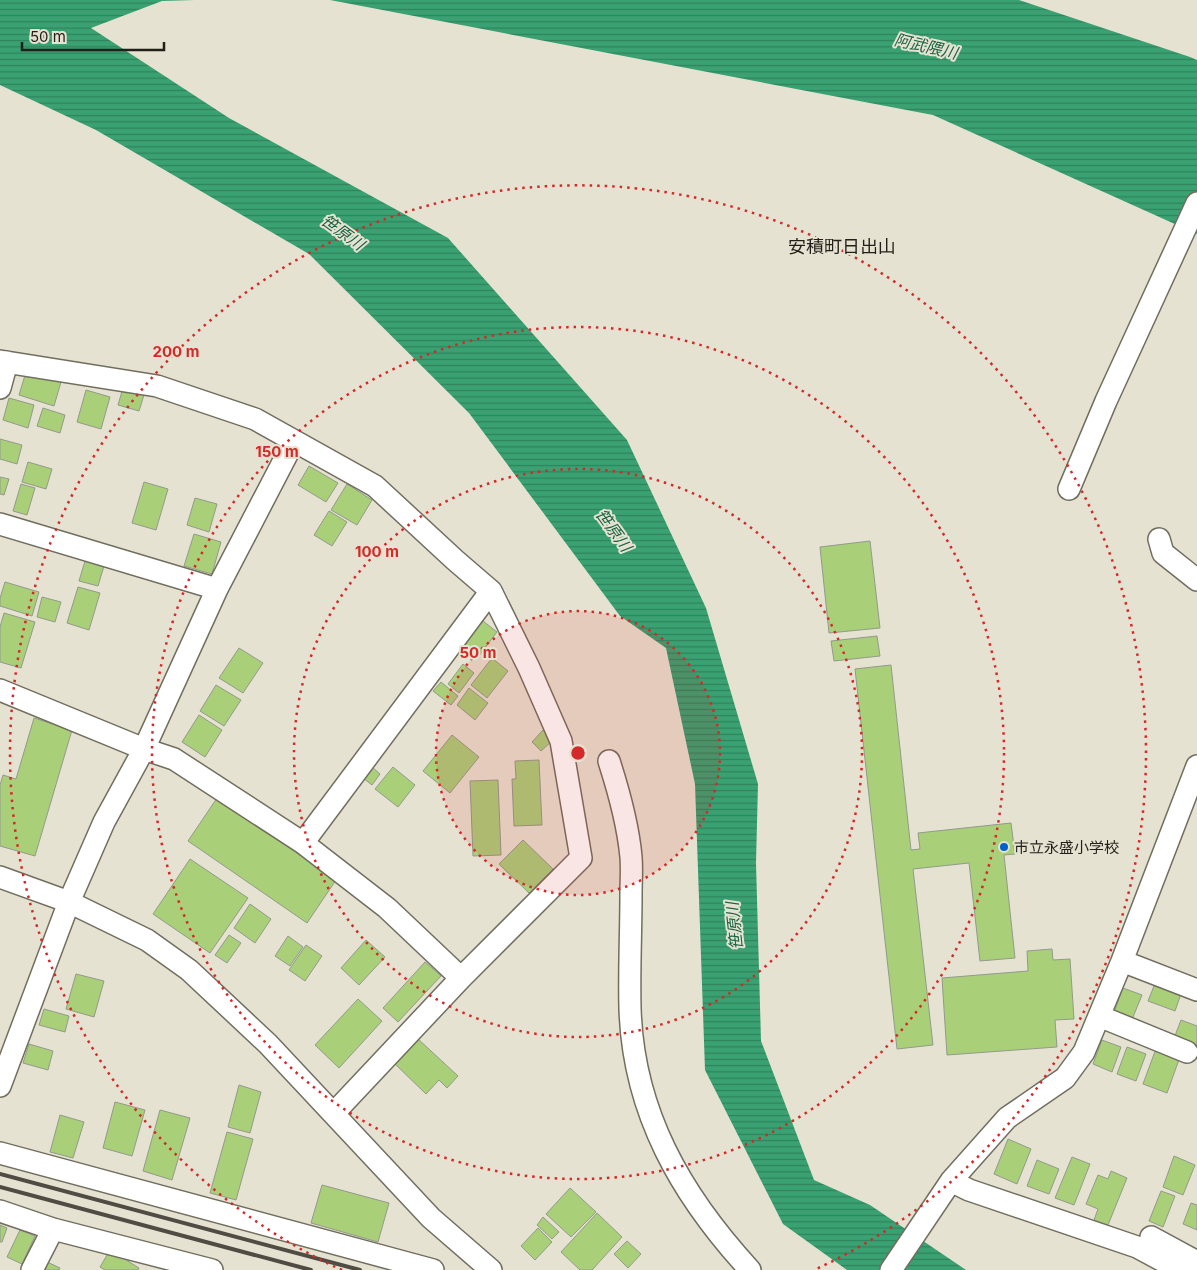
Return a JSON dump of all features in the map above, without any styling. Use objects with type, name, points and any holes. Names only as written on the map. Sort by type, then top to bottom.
[{"type":"street","points":[[1069,489],[1106,402],[1197,203]]},
{"type":"street","points":[[0,388],[4,361],[157,386],[254,419],[375,486],[491,591],[529,668],[561,741],[582,858],[461,978],[334,1113]]},
{"type":"street","points":[[0,1086],[5,1063],[69,902],[104,822],[144,749],[217,589],[294,441]]},
{"type":"street","points":[[0,524],[217,589]]},
{"type":"street","points":[[1159,539],[1163,553],[1197,580]]},
{"type":"street","points":[[303,842],[491,591]]},
{"type":"street","points":[[0,690],[144,749],[174,759],[303,842],[387,908],[461,978]]},
{"type":"street","points":[[609,761],[622,805],[631,857],[630,1008],[639,1078],[652,1118],[673,1168],[692,1198],[729,1247],[750,1270]]},
{"type":"street","points":[[891,1270],[948,1186],[1007,1118],[1065,1078],[1084,1052],[1122,961],[1197,766]]},
{"type":"street","points":[[0,877],[69,902],[147,940],[189,970],[268,1044],[431,1218],[491,1270]]},
{"type":"street","points":[[1122,961],[1197,990]]},
{"type":"street","points":[[1098,1016],[1187,1052]]},
{"type":"street","points":[[0,1154],[432,1270]]},
{"type":"street","points":[[948,1186],[969,1190],[1137,1247],[1180,1270]]},
{"type":"street","points":[[0,1211],[159,1263],[212,1270]]},
{"type":"street","points":[[32,1270],[54,1230]]},
{"type":"street","points":[[1151,1236],[1197,1262]]},
{"type":"water","name":"笹原川","points":[[0,0],[195,0],[162,1],[91,28],[229,118],[448,238],[627,440],[706,608],[758,784],[756,863],[761,1041],[814,1180],[870,1205],[966,1270],[847,1270],[783,1224],[705,1070],[695,784],[666,648],[620,616],[469,413],[309,254],[96,130],[0,85]]},
{"type":"water","name":"阿武隈川","points":[[330,0],[1019,0],[1197,60],[1197,234],[933,115]]},
{"type":"building","points":[[26,372],[61,382],[54,406],[19,395]]},
{"type":"building","points":[[123,388],[144,395],[139,411],[118,405]]},
{"type":"building","points":[[86,390],[110,397],[101,429],[77,422]]},
{"type":"building","points":[[9,398],[34,405],[28,428],[3,420]]},
{"type":"building","points":[[43,408],[65,415],[60,433],[37,426]]},
{"type":"building","points":[[0,439],[22,445],[17,464],[0,459]]},
{"type":"building","points":[[28,462],[52,469],[46,489],[22,482]]},
{"type":"building","points":[[309,466],[338,483],[326,502],[298,485]]},
{"type":"building","points":[[0,477],[9,479],[4,495],[0,494]]},
{"type":"building","points":[[144,482],[168,489],[156,530],[132,523]]},
{"type":"building","points":[[21,484],[35,488],[27,515],[13,511]]},
{"type":"building","points":[[347,484],[372,500],[357,525],[331,510]]},
{"type":"building","points":[[195,498],[217,504],[209,532],[187,525]]},
{"type":"building","points":[[329,511],[347,522],[332,546],[314,535]]},
{"type":"building","points":[[194,534],[221,542],[212,574],[184,566]]},
{"type":"building","points":[[870,541],[880,628],[829,633],[820,547]]},
{"type":"building","points":[[85,561],[104,566],[98,586],[79,581]]},
{"type":"building","points":[[5,582],[39,592],[32,616],[0,606],[0,598]]},
{"type":"building","points":[[78,587],[100,593],[89,630],[67,623]]},
{"type":"building","points":[[42,597],[61,602],[55,622],[37,617]]},
{"type":"building","points":[[4,613],[35,622],[21,668],[0,662],[0,627]]},
{"type":"building","points":[[483,621],[497,632],[478,657],[463,645]]},
{"type":"building","points":[[877,636],[880,656],[834,661],[831,641]]},
{"type":"building","points":[[239,648],[263,663],[243,693],[219,678]]},
{"type":"building","points":[[492,658],[508,671],[487,698],[471,685]]},
{"type":"building","points":[[463,664],[474,673],[459,693],[448,684]]},
{"type":"building","points":[[891,665],[911,850],[920,849],[918,833],[1011,823],[1015,854],[1004,855],[1015,958],[980,961],[969,863],[913,869],[933,1045],[897,1049],[855,669]]},
{"type":"building","points":[[441,682],[458,696],[451,705],[433,691]]},
{"type":"building","points":[[216,685],[241,700],[224,726],[200,711]]},
{"type":"building","points":[[469,688],[488,703],[475,720],[457,705]]},
{"type":"building","points":[[199,715],[222,730],[205,757],[182,742]]},
{"type":"building","points":[[34,718],[72,730],[35,856],[0,846],[0,785],[3,775],[16,779]]},
{"type":"building","points":[[543,730],[553,740],[541,751],[532,742]]},
{"type":"building","points":[[452,735],[479,757],[450,793],[423,771]]},
{"type":"building","points":[[539,760],[542,825],[514,826],[512,779],[516,779],[515,761]]},
{"type":"building","points":[[372,767],[380,774],[372,785],[363,778]]},
{"type":"building","points":[[393,767],[415,785],[398,807],[375,789]]},
{"type":"building","points":[[498,780],[501,855],[473,856],[470,781]]},
{"type":"building","points":[[217,798],[336,880],[307,923],[188,841]]},
{"type":"building","points":[[523,840],[553,869],[529,893],[499,864]]},
{"type":"building","points":[[190,859],[248,898],[210,953],[153,914]]},
{"type":"building","points":[[250,904],[271,919],[255,943],[234,928]]},
{"type":"building","points":[[229,935],[241,943],[227,963],[215,955]]},
{"type":"building","points":[[288,936],[303,947],[290,966],[275,956]]},
{"type":"building","points":[[366,940],[385,957],[359,985],[341,968]]},
{"type":"building","points":[[306,945],[322,956],[305,981],[289,970]]},
{"type":"building","points":[[1052,949],[1053,960],[1070,959],[1074,1019],[1055,1020],[1057,1047],[947,1055],[942,978],[1028,971],[1027,951]]},
{"type":"building","points":[[425,962],[441,976],[398,1022],[383,1008]]},
{"type":"building","points":[[76,974],[104,981],[94,1017],[66,1009]]},
{"type":"building","points":[[1156,981],[1182,991],[1175,1011],[1148,1001]]},
{"type":"building","points":[[1123,988],[1142,995],[1131,1022],[1113,1015]]},
{"type":"building","points":[[358,999],[382,1021],[339,1068],[315,1045]]},
{"type":"building","points":[[44,1009],[69,1016],[65,1032],[39,1025]]},
{"type":"building","points":[[1181,1020],[1197,1026],[1197,1050],[1173,1041]]},
{"type":"building","points":[[417,1038],[458,1076],[447,1088],[439,1080],[426,1094],[394,1063]]},
{"type":"building","points":[[1102,1040],[1121,1047],[1112,1072],[1093,1064]]},
{"type":"building","points":[[29,1044],[53,1051],[48,1070],[23,1063]]},
{"type":"building","points":[[1157,1046],[1181,1054],[1167,1093],[1143,1084]]},
{"type":"building","points":[[1127,1047],[1146,1054],[1136,1081],[1117,1074]]},
{"type":"building","points":[[239,1085],[261,1092],[250,1133],[228,1127]]},
{"type":"building","points":[[115,1102],[145,1110],[132,1156],[103,1148]]},
{"type":"building","points":[[160,1110],[190,1118],[172,1180],[143,1171]]},
{"type":"building","points":[[60,1115],[84,1122],[73,1158],[50,1152]]},
{"type":"building","points":[[227,1132],[253,1139],[236,1200],[210,1193]]},
{"type":"building","points":[[1008,1139],[1031,1149],[1017,1184],[994,1174]]},
{"type":"building","points":[[1174,1156],[1195,1165],[1183,1195],[1163,1187]]},
{"type":"building","points":[[1072,1157],[1090,1164],[1074,1205],[1055,1198]]},
{"type":"building","points":[[1037,1160],[1059,1169],[1049,1194],[1027,1186]]},
{"type":"building","points":[[1111,1171],[1127,1178],[1108,1225],[1094,1220],[1098,1209],[1086,1204],[1098,1175],[1108,1179]]},
{"type":"building","points":[[322,1185],[389,1203],[378,1242],[311,1223]]},
{"type":"building","points":[[570,1188],[596,1212],[571,1237],[546,1214]]},
{"type":"building","points":[[1161,1191],[1175,1196],[1163,1227],[1149,1221]]},
{"type":"building","points":[[1191,1203],[1197,1205],[1197,1230],[1183,1224]]},
{"type":"building","points":[[597,1213],[622,1237],[592,1270],[580,1270],[561,1252]]},
{"type":"building","points":[[543,1217],[559,1232],[552,1239],[537,1225]]},
{"type":"building","points":[[0,1225],[7,1228],[2,1242],[0,1242]]},
{"type":"building","points":[[538,1228],[552,1242],[535,1260],[521,1246]]},
{"type":"building","points":[[20,1230],[35,1236],[22,1264],[7,1257]]},
{"type":"building","points":[[627,1241],[641,1254],[628,1268],[614,1254]]},
{"type":"building","points":[[110,1250],[139,1268],[138,1270],[105,1270],[100,1267]]},
{"type":"building","points":[[45,1261],[60,1268],[59,1270],[41,1270]]},
{"type":"railway","points":[[0,1174],[360,1270]]},
{"type":"railway","points":[[0,1187],[311,1270]]},
{"type":"place","name":"市立永盛小学校","points":[[1004,847]]},
{"type":"district","name":"安積町日出山","points":[[842,246]]}]
